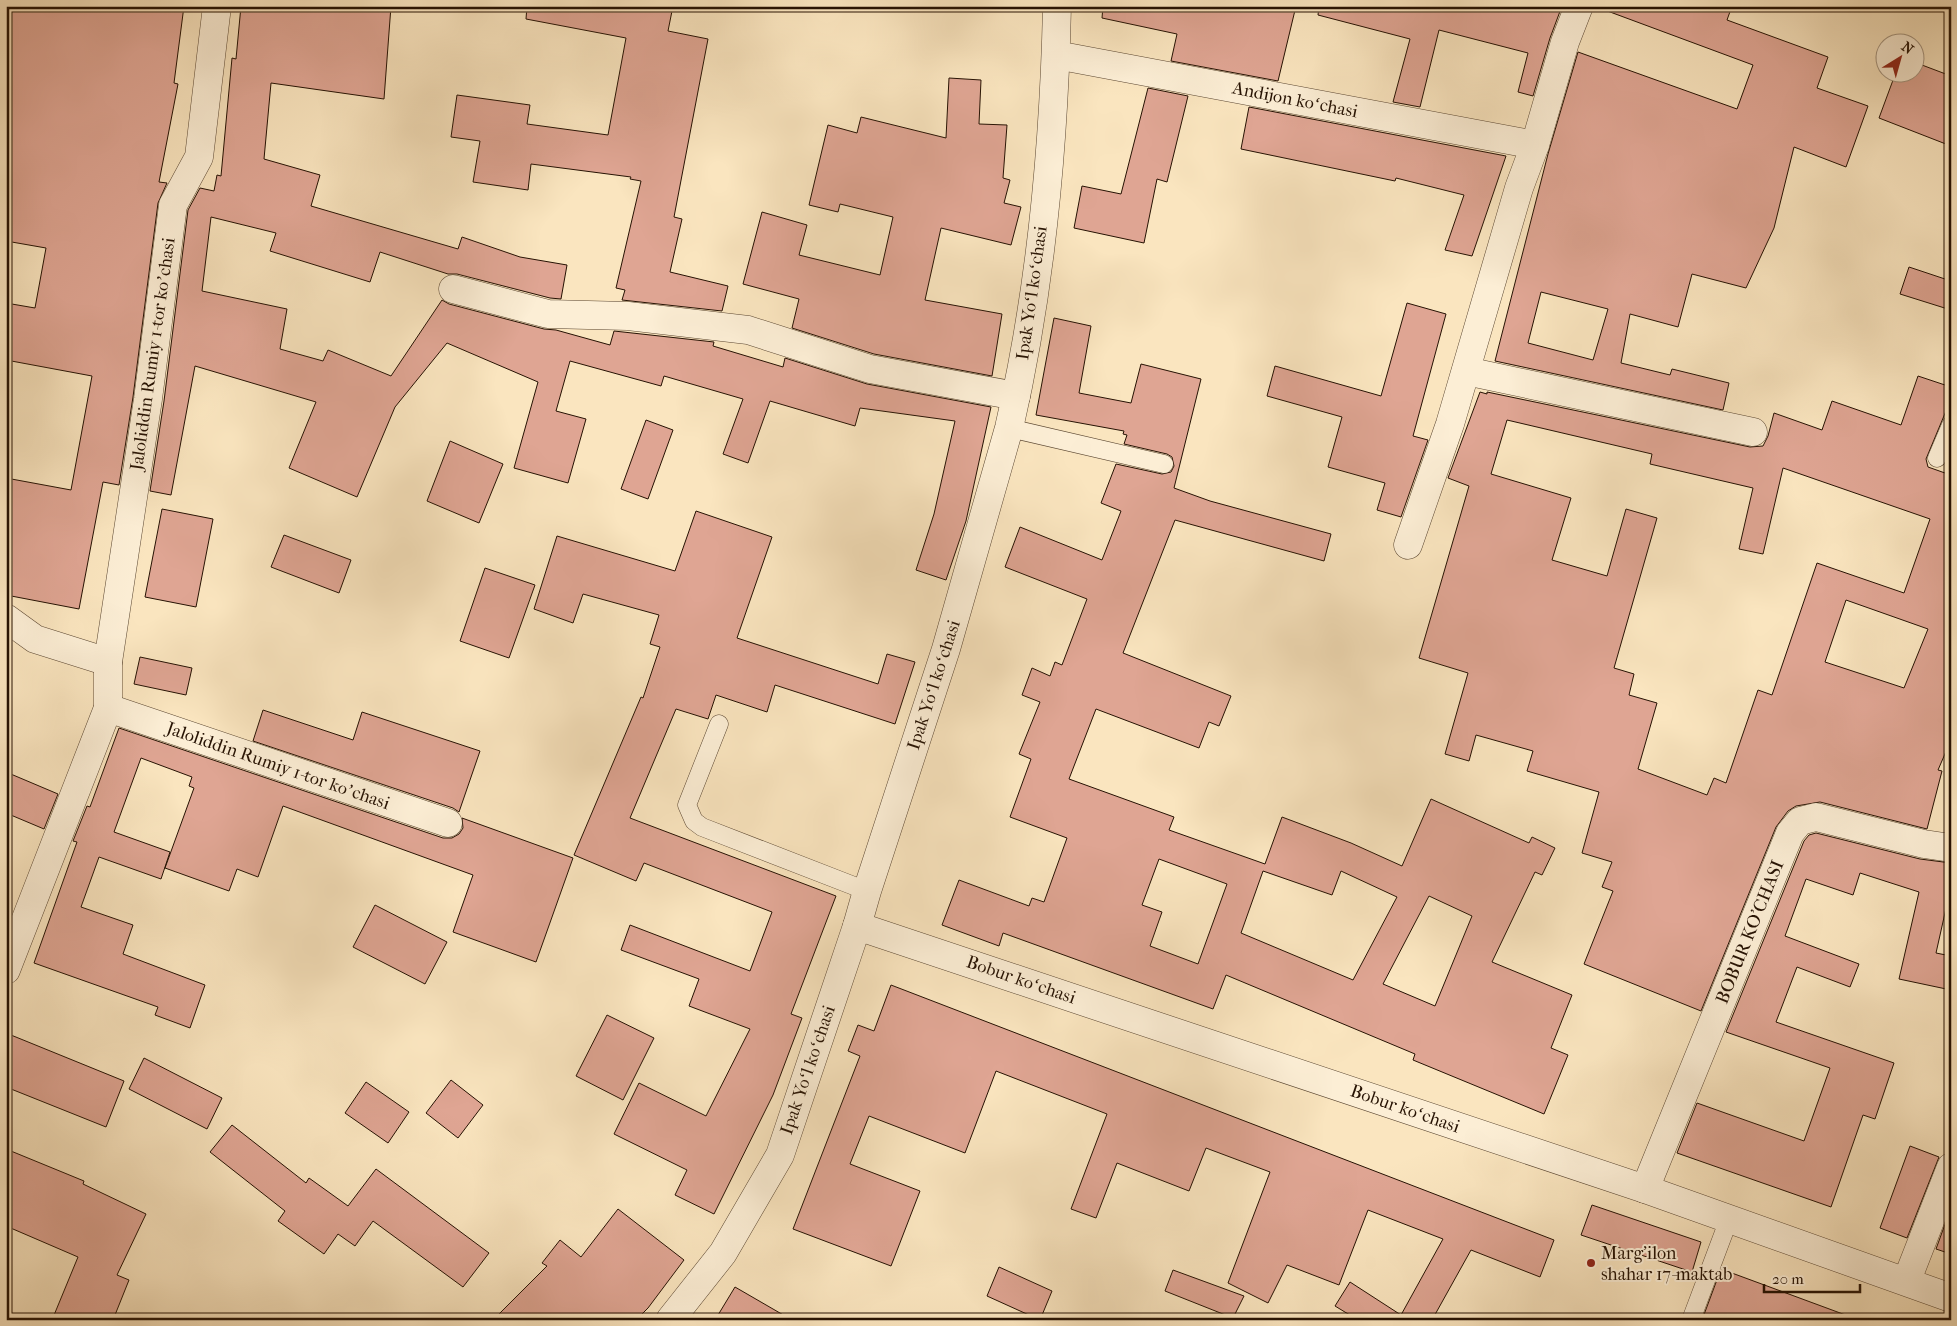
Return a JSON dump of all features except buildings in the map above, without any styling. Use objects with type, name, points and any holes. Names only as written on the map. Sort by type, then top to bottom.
[{"type":"street","name":"Jaloliddin Rumiy 1-tor koʼchasi","points":[[6,970],[108,708],[108,662],[148,399],[173,205],[199,157],[217,6]]},
{"type":"street","name":"Ipak Yoʻl koʻchasi","points":[[670,1320],[723,1253],[780,1155],[857,926],[946,650],[1009,428],[1039,269],[1055,81],[1057,6]]},
{"type":"street","points":[[1408,545],[1466,371],[1519,188],[1535,145],[1565,42],[1580,6]]},
{"type":"street","name":"Andijon koʻchasi","points":[[1056,54],[1535,145]]},
{"type":"street","points":[[453,289],[548,314],[628,316],[748,330],[870,370],[1016,396]]},
{"type":"street","points":[[1466,371],[1753,432]]},
{"type":"street","points":[[6,618],[35,639],[108,662]]},
{"type":"street","name":"Jaloliddin Rumiy 1-tor koʼchasi","points":[[108,708],[448,823]]},
{"type":"street","name":"BOBUR KO'CHASI","points":[[1645,1190],[1790,834],[1800,821],[1816,817],[1924,844],[1951,848]]},
{"type":"street","name":"Bobur koʻchasi","points":[[857,926],[1645,1190],[1906,1280],[1951,1298]]},
{"type":"street","points":[[1906,1280],[1951,1167]]},
{"type":"lane","points":[[1937,458],[1951,425]]},
{"type":"lane","points":[[1009,428],[1164,464]]},
{"type":"lane","points":[[720,724],[687,805],[694,821],[702,827],[867,891]]},
{"type":"lane","points":[[1691,1320],[1729,1219]]},
{"type":"place","name":"Marg'ilon shahar 17-maktab","points":[[1591,1263]]}]
